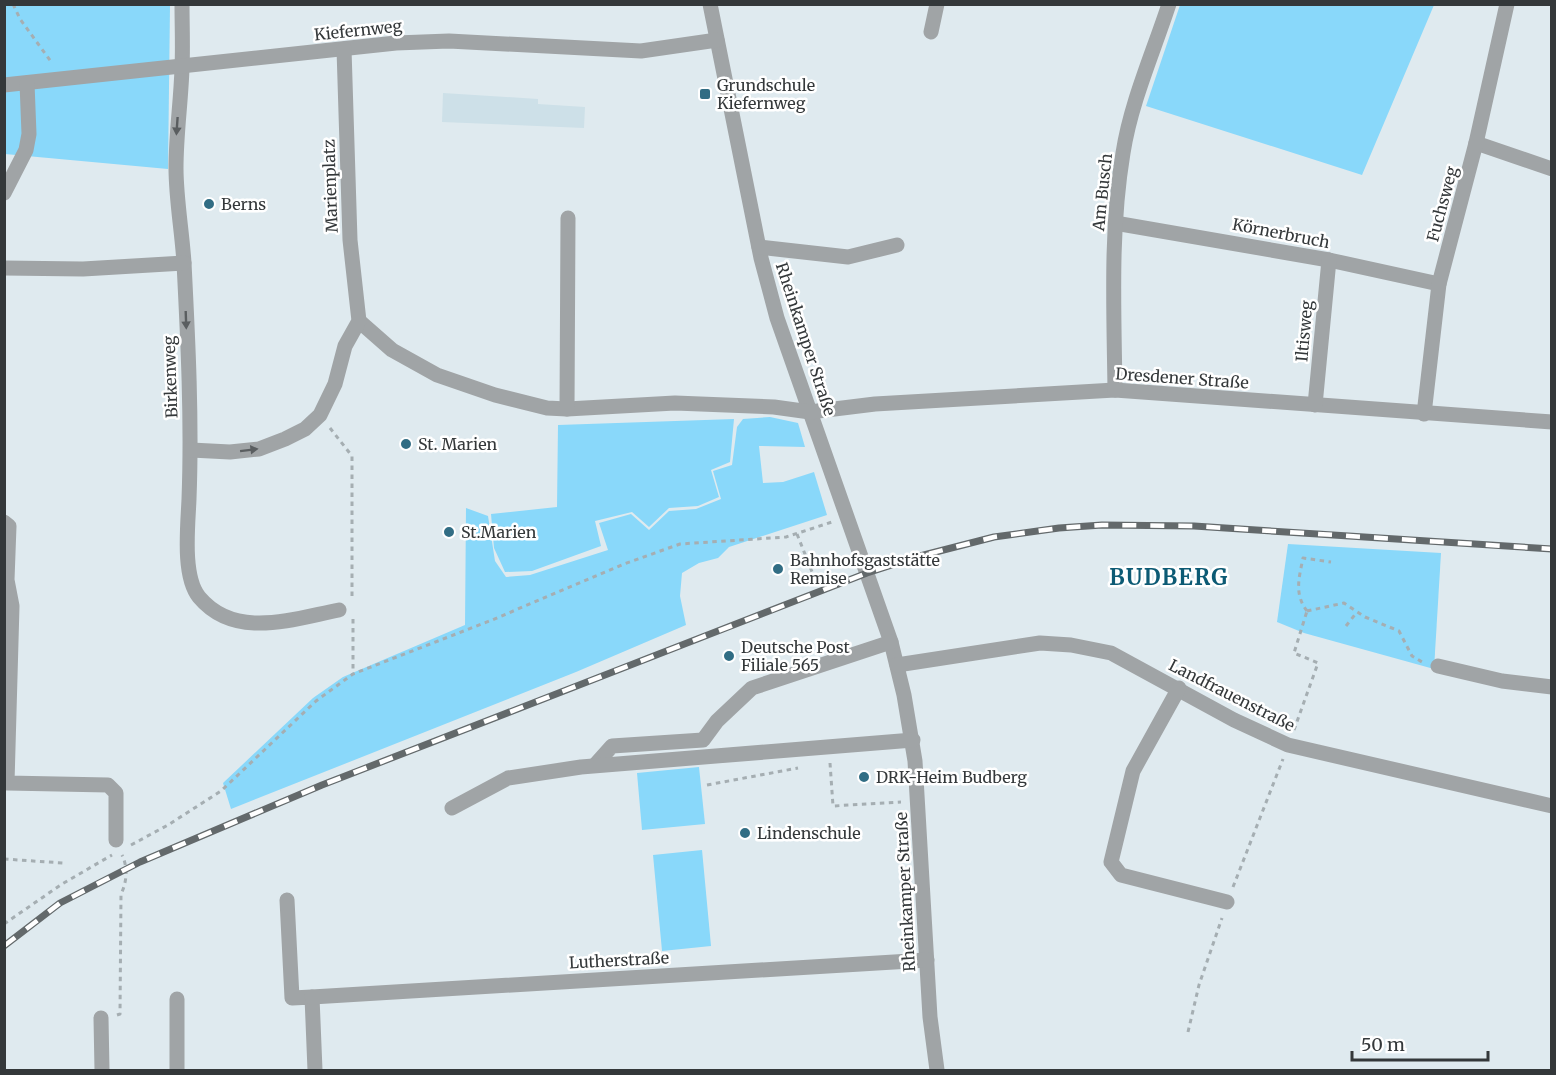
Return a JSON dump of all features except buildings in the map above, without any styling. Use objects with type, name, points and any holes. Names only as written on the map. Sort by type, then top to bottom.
[{"type":"street","name":"Birkenweg","points":[[182,4],[182,68],[176,171],[184,263],[190,450],[189,576],[198,596],[210,607],[225,617],[243,623],[263,624],[346,610]]},
{"type":"street","name":"Rheinkamper Straße","points":[[710,4],[759,247],[777,318],[891,642],[913,740],[930,1017],[937,1071]]},
{"type":"street","points":[[931,32],[937,4]]},
{"type":"street","name":"Am Busch","points":[[1115,390],[1115,223],[1123,152],[1135,103],[1169,4]]},
{"type":"street","name":"Fuchsweg","points":[[1424,414],[1439,284],[1476,143],[1507,4]]},
{"type":"street","name":"Kiefernweg","points":[[4,85],[182,68],[344,48],[449,41],[641,51],[717,40]]},
{"type":"street","name":"Marienplatz","points":[[344,48],[350,240],[359,321]]},
{"type":"street","points":[[4,193],[26,150],[29,134],[27,83]]},
{"type":"street","points":[[1476,143],[1551,169]]},
{"type":"street","points":[[567,409],[568,218]]},
{"type":"street","name":"Körnerbruch","points":[[1115,223],[1329,260],[1439,284]]},
{"type":"street","points":[[759,247],[848,257],[897,244]]},
{"type":"street","name":"Iltisweg","points":[[1316,405],[1329,260]]},
{"type":"street","points":[[4,268],[83,268],[184,263]]},
{"type":"street","points":[[190,450],[230,452],[259,449],[305,429],[320,415],[335,384],[345,346],[359,321],[392,350],[436,375],[547,408],[675,403],[774,407],[810,412]]},
{"type":"street","name":"Dresdener Straße","points":[[810,412],[875,404],[1115,390],[1551,422]]},
{"type":"street","points":[[4,522],[9,526],[7,580],[12,606],[6,783],[108,785],[116,792],[122,843]]},
{"type":"street","points":[[595,765],[612,746],[703,740],[717,721],[752,688],[891,642]]},
{"type":"street","name":"Landfrauenstraße","points":[[897,665],[1040,643],[1071,645],[1111,653],[1234,720],[1288,745],[1551,806]]},
{"type":"street","points":[[1438,666],[1503,681],[1551,687]]},
{"type":"street","points":[[1179,688],[1133,771],[1111,862],[1121,875],[1227,903]]},
{"type":"street","points":[[452,808],[508,778],[595,765],[913,740]]},
{"type":"street","points":[[287,900],[292,998],[312,997],[315,1071]]},
{"type":"street","name":"Lutherstraße","points":[[312,997],[927,960]]},
{"type":"street","points":[[177,999],[177,1071]]},
{"type":"street","points":[[101,1018],[102,1071]]},
{"type":"path","points":[[13,4],[20,19],[51,61],[58,80]]},
{"type":"path","points":[[320,415],[352,456],[352,600]]},
{"type":"path","points":[[122,843],[168,825],[221,791],[316,701],[353,674],[492,620],[624,564],[680,544],[786,537],[848,517]]},
{"type":"path","points":[[797,533],[816,582]]},
{"type":"path","points":[[1188,1032],[1198,985],[1318,663],[1294,653],[1307,611],[1298,594],[1303,558],[1331,562]]},
{"type":"path","points":[[1307,611],[1344,603],[1399,631],[1412,656],[1419,661],[1438,666]]},
{"type":"path","points":[[346,610],[353,674]]},
{"type":"path","points":[[1346,626],[1358,612]]},
{"type":"path","points":[[830,762],[833,806],[918,801]]},
{"type":"path","points":[[707,784],[807,766]]},
{"type":"path","points":[[4,924],[62,884],[117,852],[123,856],[126,870],[125,885],[121,894],[120,1014],[101,1018]]},
{"type":"path","points":[[4,859],[63,863]]},
{"type":"shaded area","points":[[1180,4],[1434,5],[1362,175],[1146,106]]},
{"type":"shaded area","points":[[4,5],[170,5],[168,169],[5,154]]},
{"type":"shaded area","points":[[443,93],[538,99],[538,104],[585,107],[584,128],[442,122]]},
{"type":"shaded area","points":[[770,417],[798,423],[805,447],[759,446],[763,483],[783,482],[814,472],[827,515],[729,547],[718,558],[699,563],[682,573],[680,596],[686,625],[576,672],[231,809],[223,783],[313,698],[343,677],[465,625],[466,508],[488,516],[495,561],[506,577],[530,575],[608,550],[599,523],[631,514],[649,530],[669,511],[696,509],[721,499],[713,471],[732,465],[737,427],[743,419]]},
{"type":"shaded area","points":[[734,419],[730,462],[711,470],[719,497],[698,506],[669,508],[649,527],[632,512],[595,521],[601,546],[532,571],[505,572],[494,548],[491,514],[557,507],[558,425]]},
{"type":"shaded area","points":[[1288,544],[1441,553],[1434,669],[1304,633],[1277,622]]},
{"type":"shaded area","points":[[699,767],[705,824],[642,830],[637,773]]},
{"type":"shaded area","points":[[702,850],[711,946],[662,951],[653,855]]},
{"type":"railway","points":[[4,946],[60,903],[140,862],[322,785],[867,573],[920,556],[994,537],[1102,525],[1194,526],[1552,549]]},
{"type":"place","name":"Grundschule Kiefernweg","points":[[705,94]]},
{"type":"place","name":"Berns","points":[[209,204]]},
{"type":"place","name":"St. Marien","points":[[406,444]]},
{"type":"place","name":"St.Marien","points":[[449,532]]},
{"type":"place","name":"Bahnhofsgaststätte Remise","points":[[778,569]]},
{"type":"place","name":"Deutsche Post Filiale 565","points":[[729,656]]},
{"type":"place","name":"DRK-Heim Budberg","points":[[864,777]]},
{"type":"place","name":"Lindenschule","points":[[745,833]]},
{"type":"district","name":"BUDBERG","points":[[1169,577]]}]
